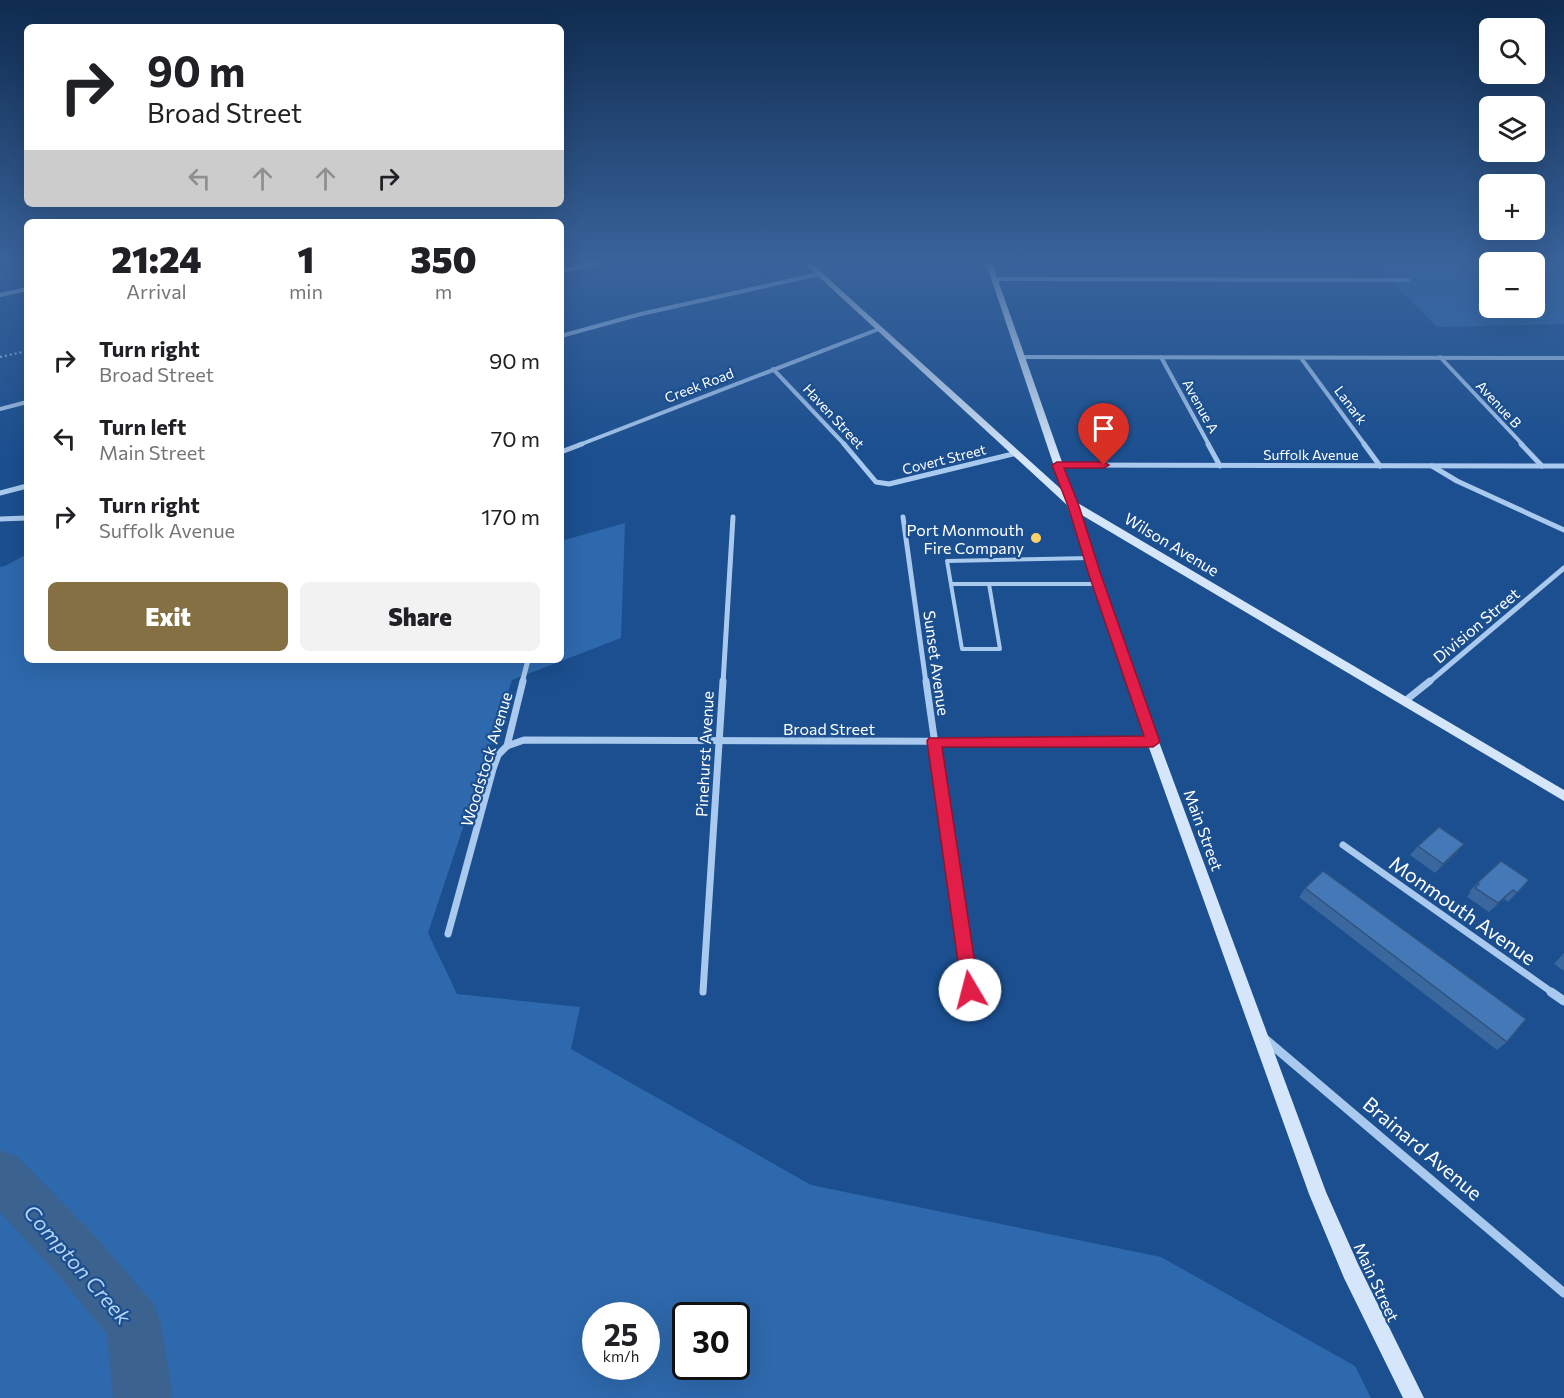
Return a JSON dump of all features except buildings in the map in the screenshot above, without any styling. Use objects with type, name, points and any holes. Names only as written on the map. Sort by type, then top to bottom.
[{"type":"street","points":[[564,333],[585,328]]},
{"type":"street","name":"Main Street","points":[[1012,328],[1057,465],[1074,506],[1098,584],[1257,1032],[1318,1194],[1351,1271],[1414,1398]]},
{"type":"street","name":"Creek Road","points":[[564,451],[879,329]]},
{"type":"street","name":"Wilson Avenue","points":[[879,329],[1074,506],[1564,796]]},
{"type":"street","points":[[1022,357],[1564,358]]},
{"type":"street","name":"Avenue A","points":[[1161,357],[1220,466]]},
{"type":"street","name":"Avenue B","points":[[1440,357],[1542,466]]},
{"type":"street","name":"Lanark","points":[[1301,358],[1380,466]]},
{"type":"street","name":"Haven Street","points":[[773,369],[826,423],[876,482]]},
{"type":"street","points":[[0,409],[24,403]]},
{"type":"street","name":"Covert Street","points":[[876,482],[900,483],[1017,453]]},
{"type":"street","name":"Suffolk Avenue","points":[[1057,465],[1564,466]]},
{"type":"street","points":[[1432,466],[1457,481],[1564,530]]},
{"type":"street","points":[[0,494],[24,487]]},
{"type":"street","name":"Pinehurst Avenue","points":[[703,992],[733,517]]},
{"type":"street","name":"Sunset Avenue","points":[[903,517],[970,990]]},
{"type":"street","points":[[0,519],[24,518]]},
{"type":"street","name":"Division Street","points":[[1405,701],[1481,640],[1564,568]]},
{"type":"street","name":"Woodstock Avenue","points":[[448,934],[498,755],[507,746],[527,663]]},
{"type":"street","name":"Broad Street","points":[[507,746],[524,740],[1153,742]]},
{"type":"street","name":"Monmouth Avenue","points":[[1343,845],[1564,1001]]},
{"type":"street","name":"Brainard Avenue","points":[[1257,1032],[1564,1293]]},
{"type":"lane","points":[[989,584],[1000,649],[962,649],[947,561],[1090,558]]},
{"type":"lane","points":[[951,584],[1098,584]]},
{"type":"path","points":[[0,357],[24,352]]},
{"type":"shaded area","points":[[625,523],[621,638],[564,660],[564,540]]},
{"type":"shaded area","points":[[24,556],[24,663],[556,663],[512,680],[428,933],[457,994],[580,1007],[571,1049],[811,1185],[1161,1257],[1355,1366],[1371,1398],[0,1398],[0,567]]},
{"type":"waterway","name":"Compton Creek","points":[[0,1175],[78,1257],[133,1323],[143,1391],[142,1398]]},
{"type":"place","name":"Port Monmouth Fire Company","points":[[1036,538]]},
{"type":"route","points":[[970,990],[934,741],[1153,742],[1095,575],[1074,506],[1057,465],[1104,465]]}]
